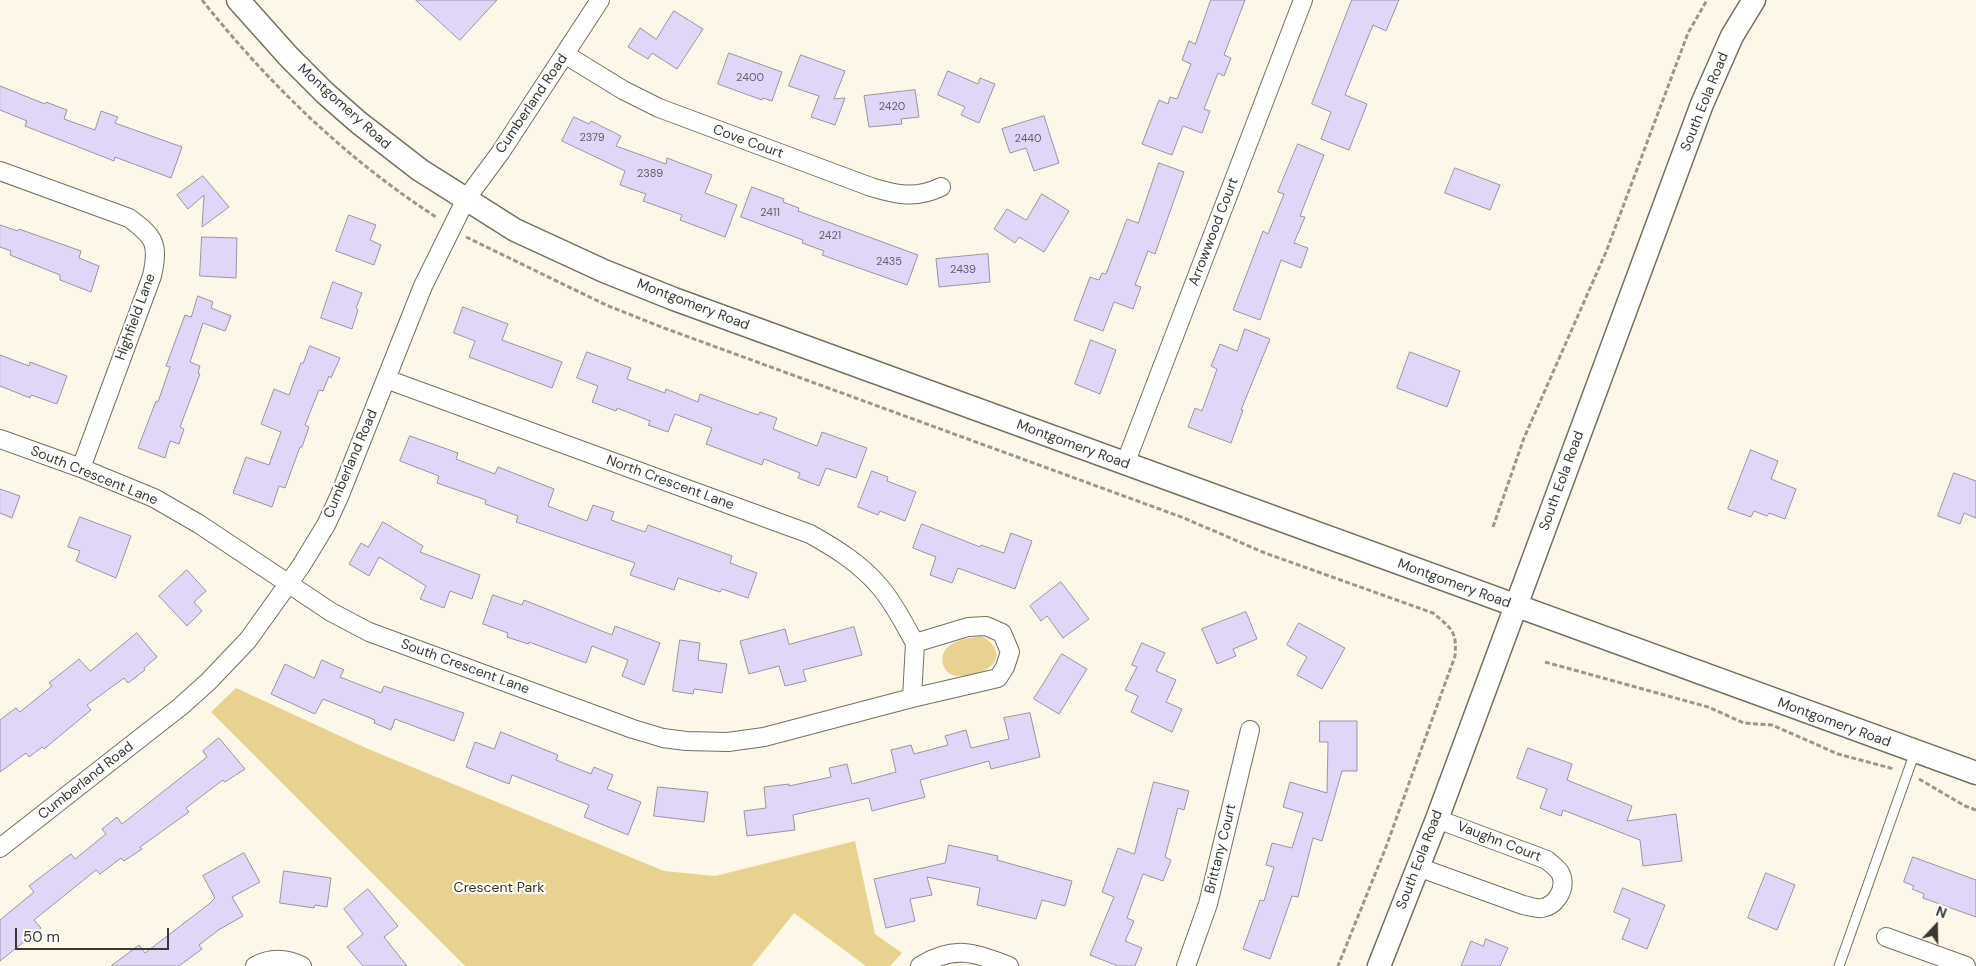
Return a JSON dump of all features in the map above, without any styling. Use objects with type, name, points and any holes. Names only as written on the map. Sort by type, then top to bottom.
[{"type":"street","name":"Montgomery Road","points":[[238,0],[289,57],[352,117],[420,170],[515,230],[604,271],[683,302],[1125,464],[1976,773]]},
{"type":"street","name":"Cumberland Road","points":[[0,848],[180,707],[208,682],[248,640],[288,584],[326,525],[339,497],[423,286],[466,199],[500,153],[566,55],[600,0]]},
{"type":"street","name":"Arrowwood Court","points":[[1125,464],[1304,0]]},
{"type":"street","name":"South Eola Road","points":[[1379,966],[1437,819],[1702,104],[1732,36],[1754,0]]},
{"type":"street","name":"Cove Court","points":[[566,55],[622,90],[659,108],[871,187],[890,193],[911,195],[927,193],[941,187]]},
{"type":"street","name":"Highfield Lane","points":[[0,171],[129,218],[145,229],[154,243],[156,260],[152,276],[81,468]]},
{"type":"street","name":"North Crescent Lane","points":[[386,379],[810,534],[835,548],[873,578],[882,588],[915,643]]},
{"type":"street","name":"South Crescent Lane","points":[[0,439],[81,468],[154,498],[199,524],[331,612],[369,632],[633,729],[663,738],[728,742],[764,737],[912,698],[998,678],[1005,667],[1010,652],[1002,633],[986,626],[968,627],[915,643]]},
{"type":"street","points":[[912,698],[915,643]]},
{"type":"street","name":"Brittany Court","points":[[1186,966],[1210,896],[1250,730]]},
{"type":"street","name":"Vaughn Court","points":[[1418,867],[1523,905],[1540,909],[1551,906],[1558,898],[1562,889],[1562,877],[1556,867],[1547,860],[1437,819]]},
{"type":"street","points":[[1886,937],[1966,966]]},
{"type":"street","points":[[920,966],[936,956],[949,953],[968,953],[986,956],[1009,966]]},
{"type":"street","points":[[255,966],[263,961],[277,958],[290,960],[302,966]]},
{"type":"lane","points":[[1839,966],[1916,752]]},
{"type":"path","points":[[202,0],[236,43],[297,108],[357,161],[430,213]]},
{"type":"path","points":[[1493,527],[1528,429],[1606,252],[1688,34],[1707,0]]},
{"type":"path","points":[[469,239],[606,305],[664,328],[1184,518],[1265,553],[1433,613],[1439,618],[1452,630],[1456,640],[1455,656],[1386,847],[1338,966]]},
{"type":"path","points":[[1545,662],[1708,707],[1744,723],[1772,726],[1838,754],[1894,769]]},
{"type":"path","points":[[1916,778],[1965,806],[1976,810]]},
{"type":"green space","points":[[981,636],[989,641],[995,649],[995,662],[991,666],[979,672],[957,676],[952,675],[945,669],[942,660],[943,655],[951,644]]},
{"type":"green space","name":"Crescent Park","points":[[236,688],[366,748],[664,871],[715,876],[855,841],[875,934],[902,953],[890,966],[866,966],[794,913],[752,966],[465,966],[211,712]]},
{"type":"building","points":[[416,0],[497,0],[460,40]]},
{"type":"building","points":[[1211,0],[1245,0],[1224,55],[1231,58],[1224,76],[1218,73],[1204,109],[1210,111],[1202,133],[1183,126],[1172,155],[1142,144],[1159,100],[1168,104],[1170,97],[1177,99],[1191,64],[1182,60],[1189,41],[1195,44]]},
{"type":"building","points":[[1352,0],[1399,0],[1386,31],[1373,25],[1345,95],[1367,104],[1349,150],[1321,139],[1331,112],[1312,104]]},
{"type":"building","points":[[674,11],[703,29],[677,69],[652,53],[648,59],[628,47],[640,28],[656,39]]},
{"type":"building","points":[[729,53],[782,72],[772,101],[763,98],[762,100],[718,84]]},
{"type":"building","points":[[801,55],[845,71],[834,99],[845,98],[835,125],[811,117],[819,96],[789,86]]},
{"type":"building","points":[[948,71],[978,84],[980,78],[995,84],[979,123],[961,115],[965,107],[938,95]]},
{"type":"building","points":[[0,86],[45,104],[46,102],[67,110],[64,119],[95,130],[101,111],[118,117],[115,123],[182,147],[171,178],[115,157],[114,161],[25,126],[27,121],[0,110]]},
{"type":"building","points":[[915,90],[919,117],[901,119],[902,124],[869,127],[864,96]]},
{"type":"building","points":[[1044,116],[1059,163],[1034,171],[1026,148],[1010,153],[1002,129]]},
{"type":"building","points":[[574,117],[589,124],[591,121],[621,136],[616,146],[666,164],[667,158],[712,175],[705,193],[737,205],[725,237],[680,220],[682,215],[643,201],[646,194],[620,185],[625,171],[562,141]]},
{"type":"building","points":[[1298,144],[1324,155],[1300,216],[1305,217],[1294,243],[1308,248],[1301,268],[1281,260],[1260,320],[1233,310],[1263,231],[1268,234],[1284,194],[1278,192]]},
{"type":"building","points":[[1159,163],[1184,172],[1155,254],[1148,251],[1135,285],[1141,287],[1133,309],[1114,302],[1103,331],[1074,320],[1090,277],[1099,280],[1102,273],[1106,274],[1127,219],[1138,223]]},
{"type":"building","points":[[1455,168],[1500,185],[1490,210],[1445,193]]},
{"type":"building","points":[[203,176],[229,207],[202,227],[204,195],[188,209],[177,195]]},
{"type":"building","points":[[752,187],[784,199],[783,202],[799,208],[798,211],[918,255],[907,285],[822,255],[824,251],[802,243],[803,240],[741,217]]},
{"type":"building","points":[[1042,194],[1069,211],[1044,252],[1019,237],[1015,243],[994,229],[1007,209],[1026,220]]},
{"type":"building","points":[[349,215],[376,225],[370,240],[381,245],[374,265],[336,251]]},
{"type":"building","points":[[0,225],[18,231],[19,229],[81,251],[79,258],[99,266],[91,292],[60,280],[60,275],[10,255],[11,251],[0,247]]},
{"type":"building","points":[[202,237],[237,238],[236,278],[200,276]]},
{"type":"building","points":[[988,254],[990,282],[939,287],[936,259]]},
{"type":"building","points":[[333,282],[362,293],[356,308],[358,310],[352,329],[321,318]]},
{"type":"building","points":[[198,296],[213,302],[211,308],[231,316],[225,331],[203,323],[190,362],[200,366],[198,373],[200,374],[180,427],[184,429],[179,444],[170,441],[165,458],[138,448],[156,401],[158,402],[170,367],[166,366],[185,315],[191,317]]},
{"type":"building","points":[[463,307],[508,324],[502,340],[562,362],[552,388],[469,357],[475,341],[454,333]]},
{"type":"building","points":[[1245,329],[1270,339],[1241,410],[1243,410],[1231,443],[1188,427],[1195,408],[1202,411],[1217,369],[1211,366],[1220,344],[1237,351]]},
{"type":"building","points":[[1091,340],[1116,350],[1100,394],[1075,384]]},
{"type":"building","points":[[310,346],[340,358],[331,378],[329,376],[323,391],[319,390],[305,425],[309,427],[285,488],[279,486],[272,507],[233,493],[246,457],[269,465],[281,432],[261,424],[274,389],[289,395],[301,363],[303,363]]},
{"type":"building","points":[[587,352],[631,368],[627,379],[665,393],[666,389],[698,402],[700,394],[758,415],[760,412],[777,418],[773,429],[817,446],[822,432],[867,448],[856,478],[826,468],[819,486],[798,478],[800,473],[764,459],[762,465],[706,444],[712,428],[675,414],[668,432],[648,425],[650,421],[617,408],[616,411],[592,402],[598,386],[577,378]]},
{"type":"building","points":[[1410,352],[1460,371],[1447,407],[1397,388]]},
{"type":"building","points":[[0,355],[29,366],[30,362],[67,376],[57,404],[31,395],[30,398],[0,386]]},
{"type":"building","points":[[410,436],[458,453],[456,459],[495,474],[498,467],[554,489],[548,506],[587,521],[593,505],[614,512],[611,520],[645,532],[648,525],[732,556],[730,563],[757,573],[748,598],[722,589],[720,592],[678,578],[674,590],[630,575],[635,563],[516,522],[518,516],[485,504],[486,500],[437,483],[439,476],[400,461]]},
{"type":"building","points":[[1751,450],[1778,461],[1771,479],[1796,489],[1785,519],[1769,513],[1767,516],[1754,511],[1751,517],[1728,509]]},
{"type":"building","points":[[872,471],[888,477],[887,481],[916,492],[905,521],[880,511],[878,515],[858,507]]},
{"type":"building","points":[[1954,473],[1976,481],[1976,518],[1964,513],[1960,524],[1938,516]]},
{"type":"building","points":[[0,489],[20,496],[12,518],[0,513]]},
{"type":"building","points":[[80,517],[131,536],[116,578],[76,561],[80,551],[68,547]]},
{"type":"building","points":[[383,522],[423,546],[420,552],[480,575],[472,599],[450,591],[444,608],[420,599],[426,586],[379,557],[369,576],[349,564],[361,543],[368,547]]},
{"type":"building","points":[[922,524],[980,547],[981,545],[1004,553],[1011,533],[1032,541],[1015,589],[958,568],[952,583],[930,575],[936,557],[913,548]]},
{"type":"building","points":[[187,570],[206,591],[194,602],[202,611],[187,626],[159,596]]},
{"type":"building","points":[[1061,582],[1089,619],[1063,638],[1047,616],[1041,621],[1030,606]]},
{"type":"building","points":[[493,595],[522,605],[524,600],[612,635],[615,626],[660,643],[644,685],[622,676],[628,660],[592,646],[586,663],[529,642],[528,644],[507,637],[508,633],[483,624]]},
{"type":"building","points":[[1246,612],[1257,639],[1233,649],[1236,656],[1217,664],[1202,629]]},
{"type":"building","points":[[1299,623],[1345,648],[1322,689],[1297,675],[1307,657],[1287,645]]},
{"type":"building","points":[[854,627],[862,655],[803,670],[806,681],[785,686],[779,666],[749,674],[740,641],[785,629],[789,644]]},
{"type":"building","points":[[137,633],[157,657],[144,668],[145,670],[128,683],[124,678],[87,705],[91,710],[44,749],[42,747],[29,757],[26,753],[0,772],[0,720],[16,708],[20,712],[52,686],[49,683],[79,659],[90,671]]},
{"type":"building","points":[[680,640],[700,643],[698,660],[727,664],[722,693],[694,689],[693,694],[673,691]]},
{"type":"building","points":[[1142,643],[1165,653],[1156,671],[1176,680],[1166,702],[1182,709],[1172,732],[1131,712],[1138,696],[1125,690],[1137,667],[1132,665]]},
{"type":"building","points":[[1062,654],[1087,669],[1059,714],[1034,699]]},
{"type":"building","points":[[322,660],[344,670],[340,677],[381,693],[384,686],[464,713],[454,741],[395,719],[391,730],[374,723],[375,720],[323,699],[315,714],[271,694],[285,664],[314,678]]},
{"type":"building","points":[[1030,713],[1040,757],[991,769],[989,761],[920,780],[925,797],[872,811],[869,798],[793,815],[795,830],[747,836],[744,811],[766,808],[764,787],[789,784],[789,786],[831,777],[829,768],[847,764],[852,784],[896,772],[891,750],[911,745],[914,754],[948,745],[945,736],[966,730],[971,748],[1009,739],[1004,718]]},
{"type":"building","points":[[1320,721],[1357,721],[1357,771],[1342,771],[1322,841],[1313,838],[1298,897],[1292,896],[1270,959],[1243,949],[1260,900],[1264,901],[1274,867],[1266,865],[1272,843],[1292,848],[1303,813],[1283,807],[1290,782],[1327,793],[1328,742],[1320,742]]},
{"type":"building","points":[[501,732],[558,755],[556,760],[591,774],[594,767],[613,775],[607,789],[641,802],[628,835],[584,817],[589,805],[512,775],[509,784],[466,767],[475,742],[494,749]]},
{"type":"building","points":[[219,738],[245,769],[225,782],[223,780],[186,808],[189,812],[140,847],[142,849],[124,861],[121,858],[100,874],[96,870],[34,920],[41,928],[0,961],[0,920],[34,892],[29,886],[71,854],[75,859],[106,834],[102,829],[117,817],[122,824],[207,757],[203,751]]},
{"type":"building","points":[[1528,748],[1572,764],[1567,780],[1632,806],[1627,821],[1676,814],[1682,861],[1643,866],[1640,840],[1563,810],[1561,816],[1540,808],[1547,789],[1517,778]]},
{"type":"building","points":[[1154,782],[1189,791],[1184,810],[1178,808],[1165,857],[1171,860],[1163,881],[1143,874],[1127,918],[1134,921],[1125,941],[1142,948],[1135,966],[1118,966],[1090,955],[1114,897],[1102,892],[1118,848],[1134,854]]},
{"type":"building","points":[[658,787],[708,792],[704,822],[654,816]]},
{"type":"building","points":[[949,845],[998,856],[997,860],[1072,881],[1065,906],[1042,900],[1036,919],[977,905],[980,888],[927,877],[932,895],[910,899],[915,921],[886,928],[874,879],[945,863]]},
{"type":"building","points":[[244,853],[260,882],[232,897],[243,916],[220,929],[199,945],[202,949],[179,966],[111,966],[139,945],[145,953],[209,904],[215,898],[203,876]]},
{"type":"building","points":[[1913,857],[1976,880],[1976,917],[1923,898],[1924,894],[1912,889],[1914,886],[1904,882]]},
{"type":"building","points":[[284,871],[331,878],[327,907],[315,905],[314,908],[280,903]]},
{"type":"building","points":[[1766,873],[1795,885],[1777,930],[1748,918]]},
{"type":"building","points":[[1623,888],[1665,905],[1647,949],[1622,939],[1630,919],[1614,912]]},
{"type":"building","points":[[368,889],[398,926],[384,937],[407,966],[363,966],[347,947],[363,934],[344,909]]},
{"type":"building","points":[[1486,939],[1508,948],[1500,966],[1461,966],[1471,941],[1483,946]]}]
